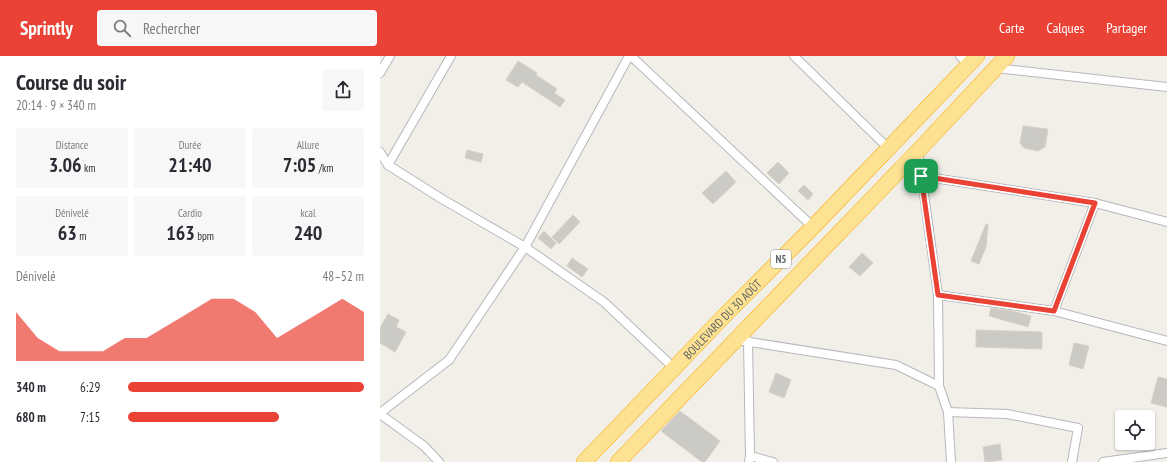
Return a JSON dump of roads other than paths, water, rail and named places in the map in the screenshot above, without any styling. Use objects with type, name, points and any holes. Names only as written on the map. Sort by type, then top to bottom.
[{"type":"highway","name":"BOULEVARD DU 30 AOÛT","points":[[618,462],[742,341],[1007,56]]},
{"type":"highway","name":"BOULEVARD DU 30 AOÛT","points":[[584,462],[813,227],[888,148],[968,59]]},
{"type":"street","points":[[380,73],[390,56]]},
{"type":"street","points":[[388,165],[451,56]]},
{"type":"street","points":[[439,462],[424,446],[380,413],[449,360],[525,247],[630,56],[813,227]]},
{"type":"street","points":[[794,56],[888,148]]},
{"type":"street","points":[[996,68],[1167,87]]},
{"type":"street","points":[[918,151],[938,295],[938,386],[948,412],[951,462]]},
{"type":"street","points":[[380,152],[388,165],[442,199],[525,247],[604,302],[674,368]]},
{"type":"street","points":[[921,176],[1095,203],[1167,222]]},
{"type":"street","points":[[1054,311],[1095,203]]},
{"type":"street","points":[[938,295],[1054,311],[1167,341]]},
{"type":"street","points":[[773,462],[749,459],[742,341],[896,365],[938,386]]},
{"type":"street","points":[[948,412],[1007,414],[1078,428],[1072,462]]},
{"type":"street","points":[[1103,462],[1167,453]]}]
